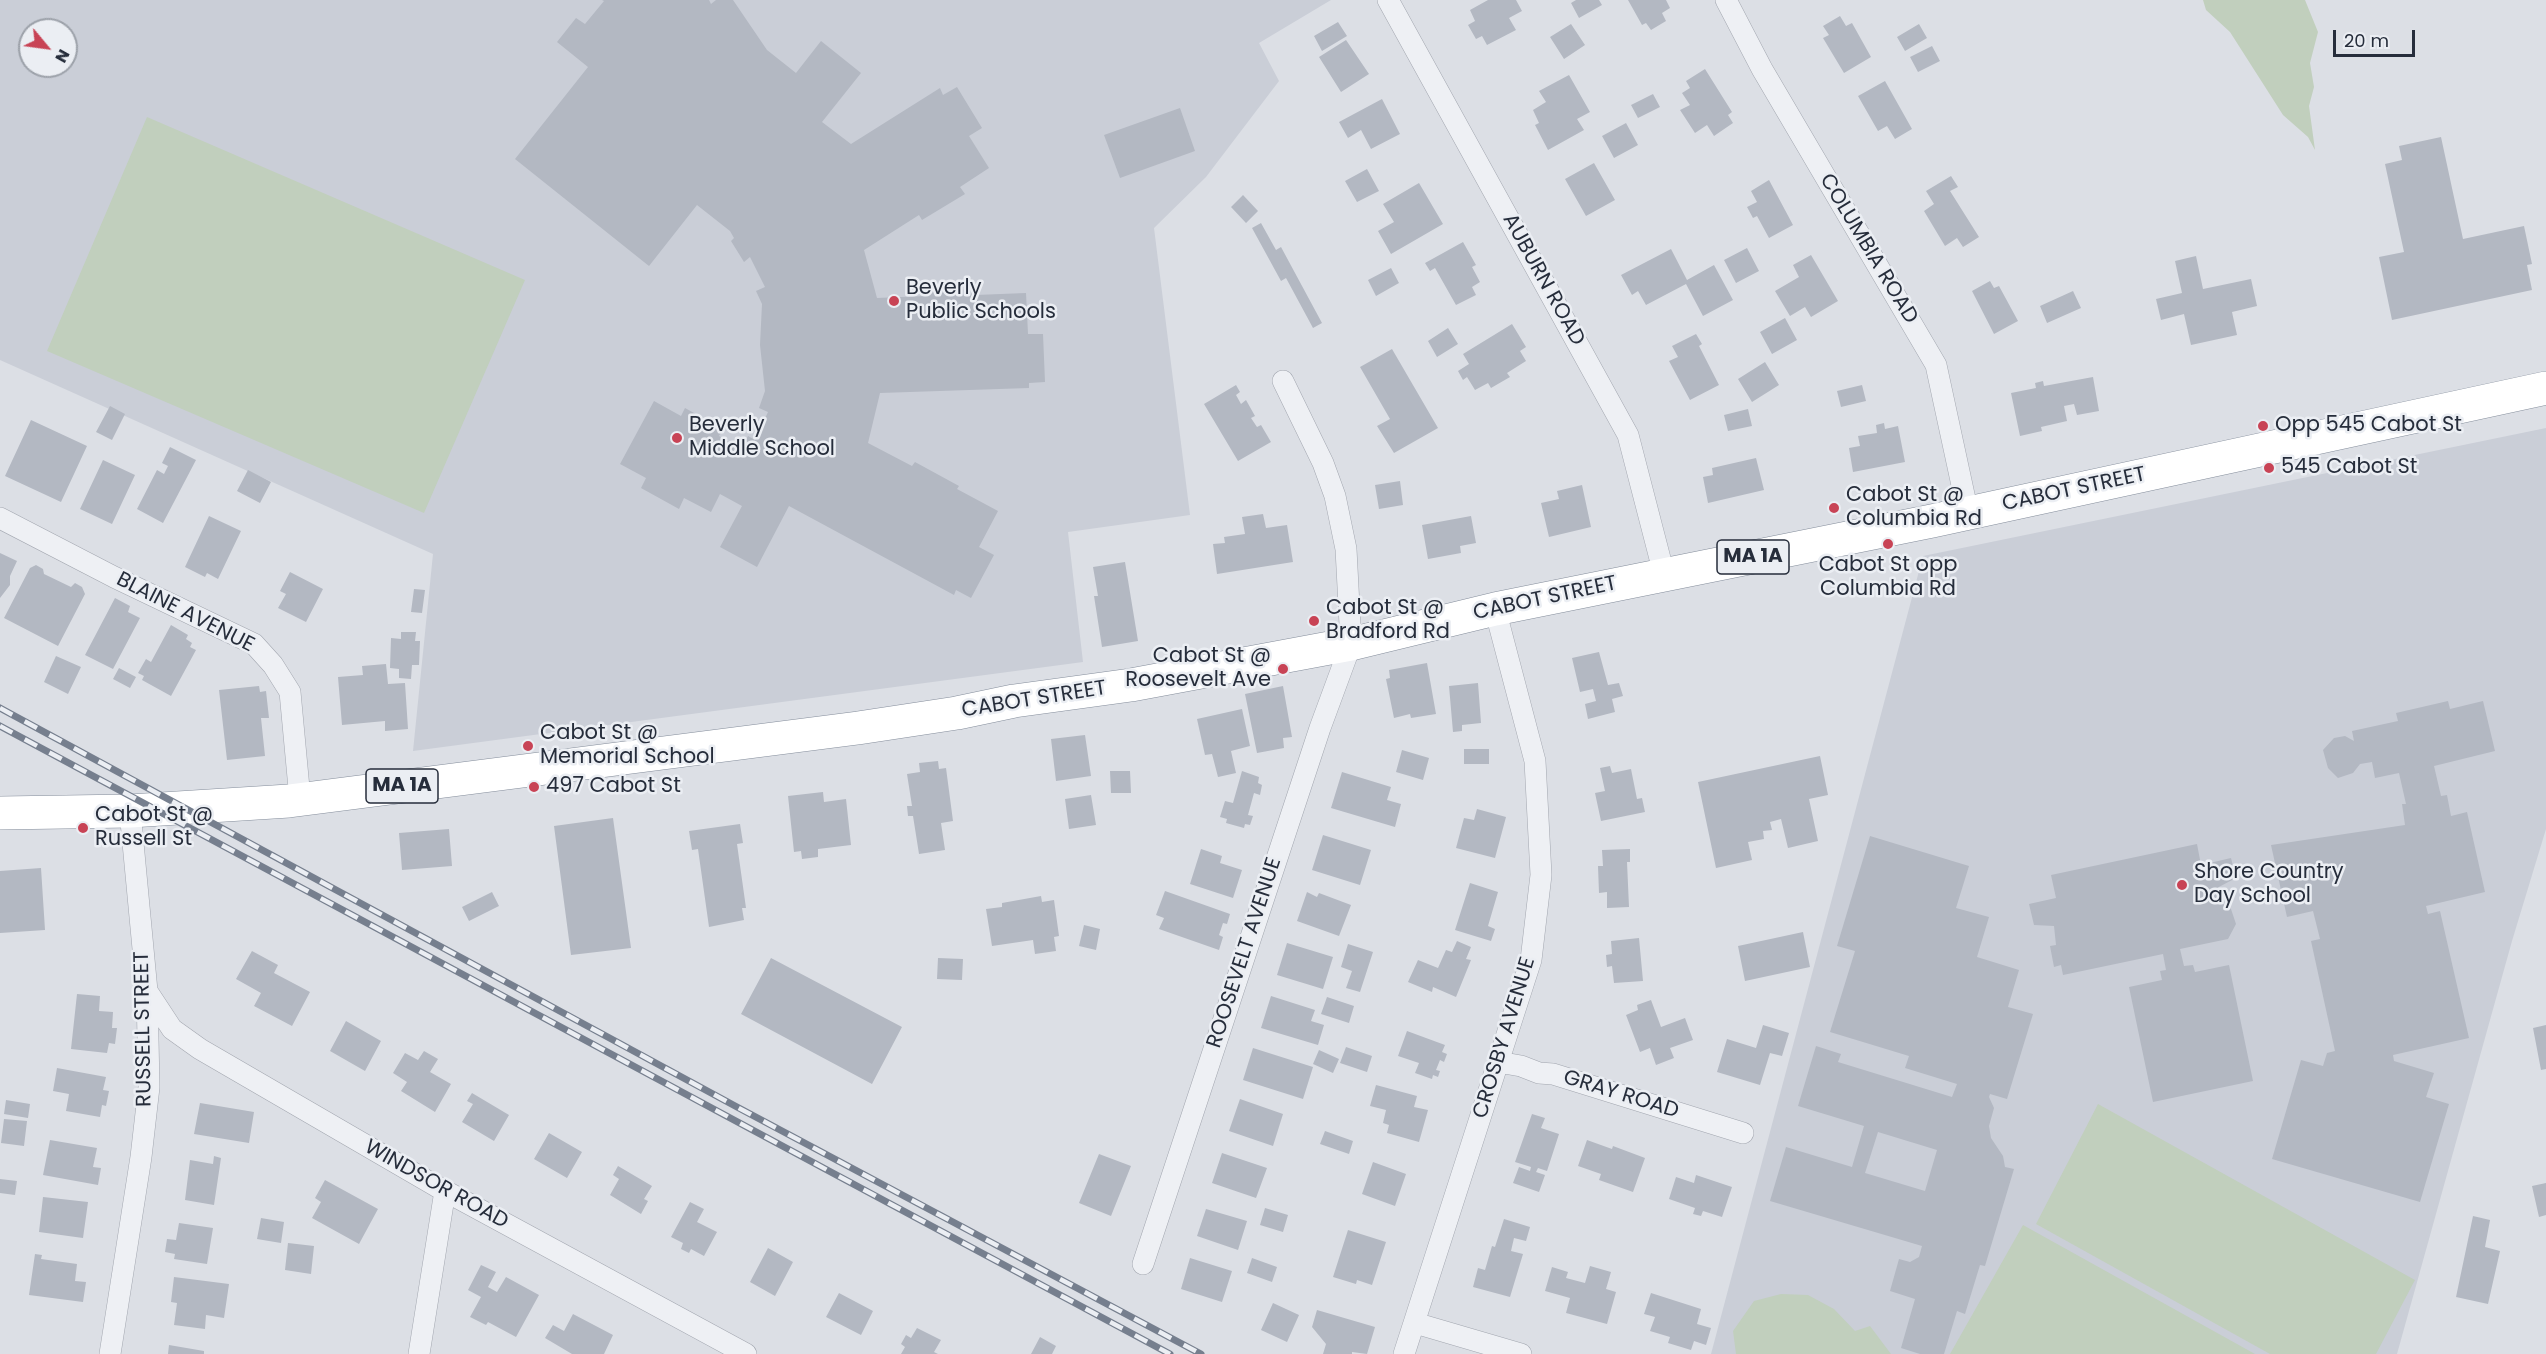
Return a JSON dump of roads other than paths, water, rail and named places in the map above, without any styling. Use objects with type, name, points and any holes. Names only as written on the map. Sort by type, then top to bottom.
[{"type":"highway","name":"CABOT STREET","points":[[0,813],[130,811],[300,799],[858,728],[957,713],[1014,701],[1131,686],[1351,644],[1495,609],[1968,513],[2546,388]]},
{"type":"street","name":"AUBURN ROAD","points":[[1388,0],[1628,435],[1664,574]]},
{"type":"street","name":"COLUMBIA ROAD","points":[[1726,0],[1762,69],[1936,365],[1968,513]]},
{"type":"street","points":[[1283,381],[1323,463],[1335,496],[1346,549],[1351,644]]},
{"type":"street","name":"BLAINE AVENUE","points":[[0,518],[114,577],[254,644],[273,665],[290,692],[300,799]]},
{"type":"street","name":"CROSBY AVENUE","points":[[1404,1354],[1531,960],[1541,875],[1535,761],[1495,609]]},
{"type":"street","name":"ROOSEVELT AVENUE","points":[[1143,1264],[1320,728],[1351,644]]},
{"type":"street","name":"RUSSELL STREET","points":[[110,1354],[141,1157],[149,1087],[147,991],[130,811]]},
{"type":"street","name":"WINDSOR ROAD","points":[[147,991],[172,1029],[200,1049],[445,1191],[746,1354]]},
{"type":"street","name":"GRAY ROAD","points":[[1498,1062],[1521,1066],[1539,1073],[1553,1074],[1743,1133]]},
{"type":"street","points":[[419,1354],[445,1191]]},
{"type":"street","points":[[1415,1323],[1521,1354]]},
{"type":"railway","points":[[0,708],[737,1107],[1201,1354]]},
{"type":"railway","points":[[0,726],[1170,1354]]},
{"type":"place","name":"Beverly Public Schools","points":[[894,301]]},
{"type":"place","name":"Opp 545 Cabot St","points":[[2263,426]]},
{"type":"place","name":"Beverly Middle School","points":[[677,438]]},
{"type":"place","name":"545 Cabot St","points":[[2269,468]]},
{"type":"place","name":"Cabot St @ Columbia Rd","points":[[1834,508]]},
{"type":"place","name":"Cabot St opp Columbia Rd","points":[[1888,544]]},
{"type":"place","name":"Cabot St @ Bradford Rd","points":[[1314,621]]},
{"type":"place","name":"Cabot St @ Roosevelt Ave","points":[[1283,669]]},
{"type":"place","name":"Cabot St @ Memorial School","points":[[528,746]]},
{"type":"place","name":"497 Cabot St","points":[[534,787]]},
{"type":"place","name":"Cabot St @ Russell St","points":[[83,828]]},
{"type":"place","name":"Shore Country Day School","points":[[2182,885]]}]
